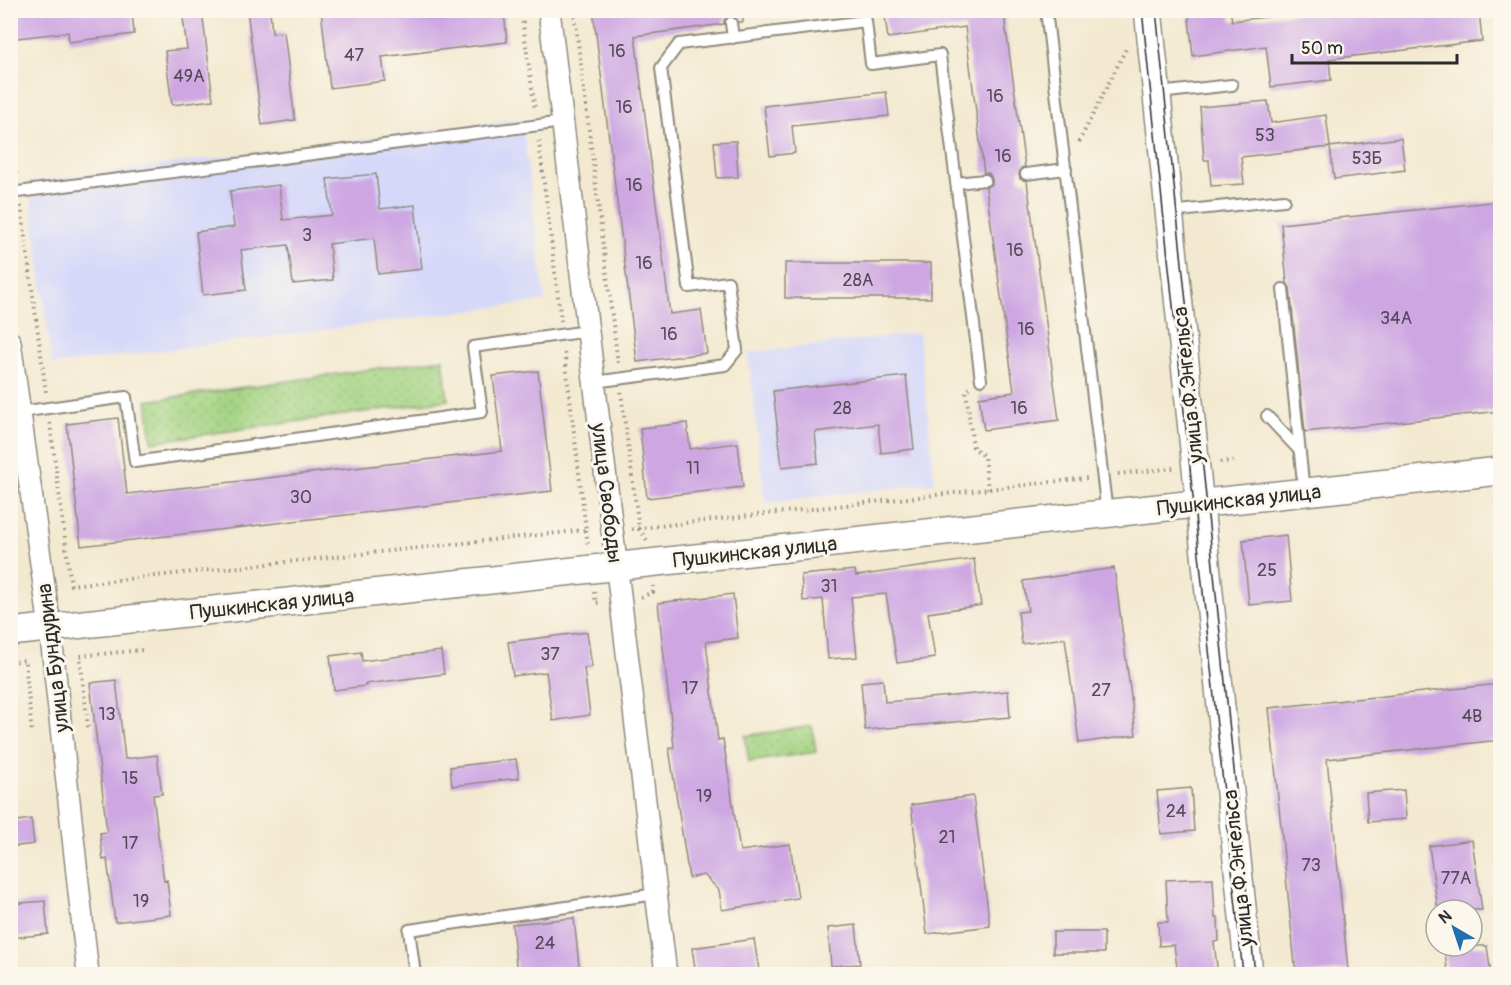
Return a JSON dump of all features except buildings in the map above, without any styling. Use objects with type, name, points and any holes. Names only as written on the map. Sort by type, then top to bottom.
[{"type":"street","name":"улица Свободы","points":[[549,10],[666,975]]},
{"type":"street","name":"улица Ф.Энгельса","points":[[1148,10],[1249,975]]},
{"type":"street","name":"улица Бундурина","points":[[10,342],[51,628],[88,975]]},
{"type":"street","name":"Пушкинская улица","points":[[10,632],[1500,471]]},
{"type":"lane","points":[[1046,10],[1107,514]]},
{"type":"lane","points":[[594,382],[725,365],[736,350],[728,282],[689,287],[661,68],[679,44],[866,21],[871,64],[940,55],[981,380]]},
{"type":"lane","points":[[731,23],[732,38]]},
{"type":"lane","points":[[1157,93],[1232,85]]},
{"type":"lane","points":[[15,193],[563,123]]},
{"type":"lane","points":[[1026,174],[1066,170]]},
{"type":"lane","points":[[956,183],[985,180]]},
{"type":"lane","points":[[1169,212],[1284,200]]},
{"type":"lane","points":[[1283,289],[1304,493]]},
{"type":"lane","points":[[20,412],[126,397],[135,462],[482,412],[473,347],[588,331]]},
{"type":"lane","points":[[1267,416],[1300,452]]},
{"type":"lane","points":[[415,975],[409,930],[656,894]]},
{"type":"path","points":[[574,10],[639,529]]},
{"type":"path","points":[[1066,170],[1126,49]]},
{"type":"path","points":[[10,131],[15,193],[72,585]]},
{"type":"path","points":[[981,380],[966,391],[973,447],[984,456],[988,489]]},
{"type":"path","points":[[586,530],[612,532],[1233,461]]},
{"type":"path","points":[[88,727],[80,656],[142,650]]},
{"type":"path","points":[[10,662],[25,660],[32,735]]},
{"type":"shaded area","points":[[522,119],[545,301],[52,365],[29,182]]},
{"type":"shaded area","points":[[919,333],[935,483],[765,503],[748,353]]},
{"type":"green space","points":[[443,359],[448,400],[152,442],[147,401]]},
{"type":"green space","points":[[812,726],[816,752],[749,762],[745,736]]},
{"type":"tram line","points":[[1142,10],[1243,974]]},
{"type":"tram line","points":[[1156,10],[1255,974]]}]
